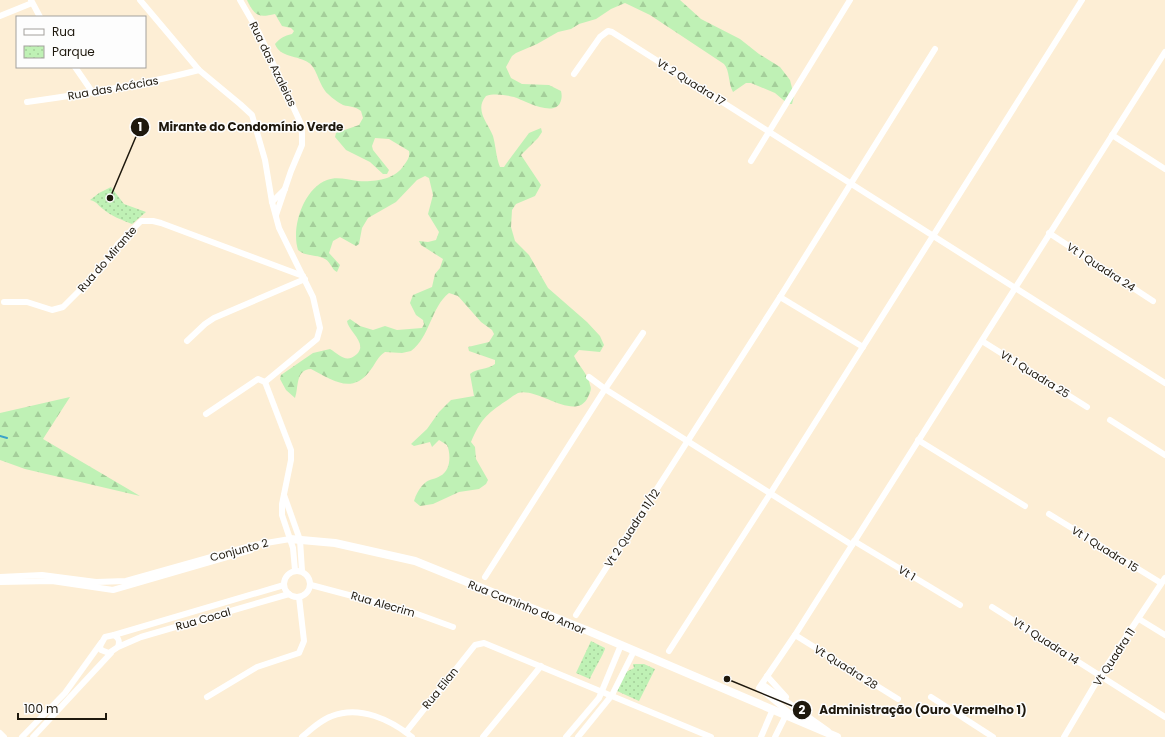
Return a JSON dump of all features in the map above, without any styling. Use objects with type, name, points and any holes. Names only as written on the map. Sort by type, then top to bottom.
[{"type":"street","points":[[140,0],[199,70],[252,115],[265,160],[272,202],[281,231],[313,297],[320,334],[317,339],[265,382]]},
{"type":"street","name":"Rua das Azaleias","points":[[240,0],[259,34],[302,126],[302,145],[286,188],[272,202]]},
{"type":"street","points":[[750,162],[850,0]]},
{"type":"street","points":[[669,651],[1082,0]]},
{"type":"street","points":[[0,16],[32,1],[40,16]]},
{"type":"street","name":"Vt 2 Quadra 17","points":[[574,74],[600,37],[608,31],[612,32],[1165,383]]},
{"type":"street","name":"Vt 2 Quadra 11/12","points":[[576,615],[780,297],[935,50]]},
{"type":"street","points":[[760,686],[795,635],[1165,52]]},
{"type":"street","points":[[76,68],[92,93]]},
{"type":"street","name":"Rua das Acácias","points":[[27,102],[92,93],[165,79],[199,70]]},
{"type":"street","points":[[1112,135],[1165,169]]},
{"type":"street","points":[[276,215],[286,188]]},
{"type":"street","name":"Rua do Mirante","points":[[4,302],[27,302],[52,310],[63,307],[103,267],[118,244],[132,229],[141,221],[147,220],[304,278]]},
{"type":"street","name":"Vt 1 Quadra 24","points":[[1049,233],[1153,301]]},
{"type":"street","points":[[187,341],[205,324],[214,318],[304,278]]},
{"type":"street","points":[[780,297],[863,347]]},
{"type":"street","points":[[485,577],[605,389],[644,333]]},
{"type":"street","name":"Vt 1 Quadra 25","points":[[982,341],[1087,407]]},
{"type":"street","name":"Vt 1","points":[[589,377],[605,389],[688,440],[770,494],[960,606]]},
{"type":"street","points":[[206,414],[258,379],[265,382],[291,450],[291,460],[282,519],[290,539],[295,570]]},
{"type":"street","points":[[1110,420],[1165,455]]},
{"type":"street","points":[[918,440],[1025,506]]},
{"type":"street","points":[[285,497],[294,528],[300,540],[302,571]]},
{"type":"street","name":"Vt 1 Quadra 15","points":[[1049,514],[1163,581]]},
{"type":"street","name":"Rua Caminho do Amor","points":[[272,541],[290,539],[320,540],[414,561],[621,645],[836,737]]},
{"type":"street","name":"Conjunto 2","points":[[0,577],[42,578],[107,591],[231,551],[272,541]]},
{"type":"street","points":[[295,570],[302,571],[310,579],[311,585],[304,595],[299,597],[288,594],[284,585],[286,577],[295,570]]},
{"type":"street","name":"Conjunto 2","points":[[0,582],[42,578]]},
{"type":"street","name":"Vt Quadra 11","points":[[1064,737],[1100,676],[1163,581]]},
{"type":"street","name":"Rua Cocal","points":[[114,635],[284,585]]},
{"type":"street","name":"Rua Alecrim","points":[[311,585],[409,611],[453,627]]},
{"type":"street","name":"Rua Cocal","points":[[118,647],[141,637],[288,594]]},
{"type":"street","points":[[207,697],[257,667],[299,653],[304,641],[299,597]]},
{"type":"street","name":"Vt 1 Quadra 14","points":[[992,607],[1165,717]]},
{"type":"street","points":[[1139,619],[1165,635]]},
{"type":"street","points":[[22,737],[66,692],[107,636],[114,635],[118,638],[118,647],[111,652],[33,737]]},
{"type":"street","name":"Vt Quadra 28","points":[[795,635],[898,699]]},
{"type":"street","points":[[101,643],[101,650],[111,652]]},
{"type":"street","name":"Rua Elian","points":[[406,732],[475,645],[484,643],[494,646],[541,666]]},
{"type":"street","points":[[566,737],[599,698],[621,645]]},
{"type":"street","points":[[578,737],[612,695],[634,651]]},
{"type":"street","points":[[614,660],[626,665]]},
{"type":"street","points":[[483,737],[541,666],[612,695],[698,735],[711,737]]},
{"type":"street","points":[[767,676],[802,712]]},
{"type":"street","points":[[760,686],[802,712],[836,737]]},
{"type":"street","points":[[760,686],[786,711],[811,726]]},
{"type":"street","points":[[931,698],[993,737]]},
{"type":"street","points":[[761,737],[773,709]]},
{"type":"street","points":[[302,737],[328,718],[349,712],[381,718],[412,737]]},
{"type":"street","points":[[775,737],[786,715]]},
{"type":"street","points":[[0,732],[4,737]]},
{"type":"green space","points":[[247,0],[680,0],[701,19],[740,39],[759,54],[780,67],[790,80],[794,96],[792,104],[788,104],[775,93],[751,83],[746,83],[733,92],[724,64],[650,15],[625,3],[611,9],[596,19],[579,24],[571,29],[558,32],[512,56],[506,67],[511,78],[522,84],[549,85],[561,91],[562,96],[560,103],[556,107],[551,108],[545,108],[504,95],[486,96],[481,106],[483,116],[493,136],[500,167],[504,167],[529,133],[541,128],[542,132],[538,138],[521,155],[541,185],[535,196],[516,204],[512,210],[511,227],[515,241],[529,255],[548,288],[587,322],[600,336],[604,345],[600,352],[579,350],[574,356],[591,386],[589,396],[582,404],[566,406],[536,395],[518,393],[484,418],[471,442],[475,447],[476,459],[488,480],[486,484],[479,489],[459,492],[433,504],[420,506],[414,501],[417,493],[426,482],[444,474],[449,462],[449,453],[447,445],[439,440],[432,447],[430,442],[414,446],[411,444],[427,429],[439,412],[451,400],[474,396],[470,374],[492,366],[495,364],[495,360],[469,351],[468,347],[489,342],[494,334],[492,330],[481,322],[458,296],[449,293],[438,306],[422,338],[411,351],[402,353],[385,352],[369,372],[355,383],[341,383],[311,369],[302,372],[298,380],[295,398],[286,390],[280,379],[281,375],[313,353],[330,349],[343,358],[350,358],[357,354],[360,350],[359,341],[348,325],[347,321],[350,319],[360,326],[373,330],[385,326],[397,330],[422,328],[424,324],[423,320],[416,315],[410,303],[413,295],[432,287],[435,274],[440,268],[443,259],[421,245],[419,241],[428,242],[436,240],[439,232],[428,214],[433,195],[429,178],[425,176],[417,180],[396,202],[368,218],[362,228],[359,244],[356,246],[340,237],[333,241],[329,253],[340,265],[337,272],[325,259],[318,256],[304,254],[298,250],[296,231],[298,221],[305,200],[311,192],[327,180],[335,178],[364,181],[390,177],[400,170],[408,160],[409,151],[389,139],[375,138],[372,146],[373,150],[389,170],[387,174],[383,174],[370,162],[346,150],[335,137],[336,133],[359,125],[363,118],[361,111],[355,107],[343,105],[330,96],[322,86],[312,65],[305,60],[285,54],[277,49],[275,44],[282,38],[292,34],[294,31],[291,28],[282,26],[275,14],[261,16],[255,13]]},
{"type":"green space","points":[[111,187],[124,204],[146,212],[132,224],[113,216],[90,200],[99,193]]},
{"type":"green space","points":[[70,397],[43,439],[140,496],[25,469],[0,460],[0,413]]},
{"type":"green space","points":[[591,641],[605,648],[590,679],[576,673]]},
{"type":"green space","points":[[633,664],[644,664],[655,669],[639,701],[617,691],[626,672],[634,668]]},
{"type":"waterway","points":[[0,436],[7,438]]},
{"type":"place","name":"Mirante do Condomínio Verde","points":[[110,198]]},
{"type":"place","name":"Administração (Ouro Vermelho 1)","points":[[727,679]]}]
